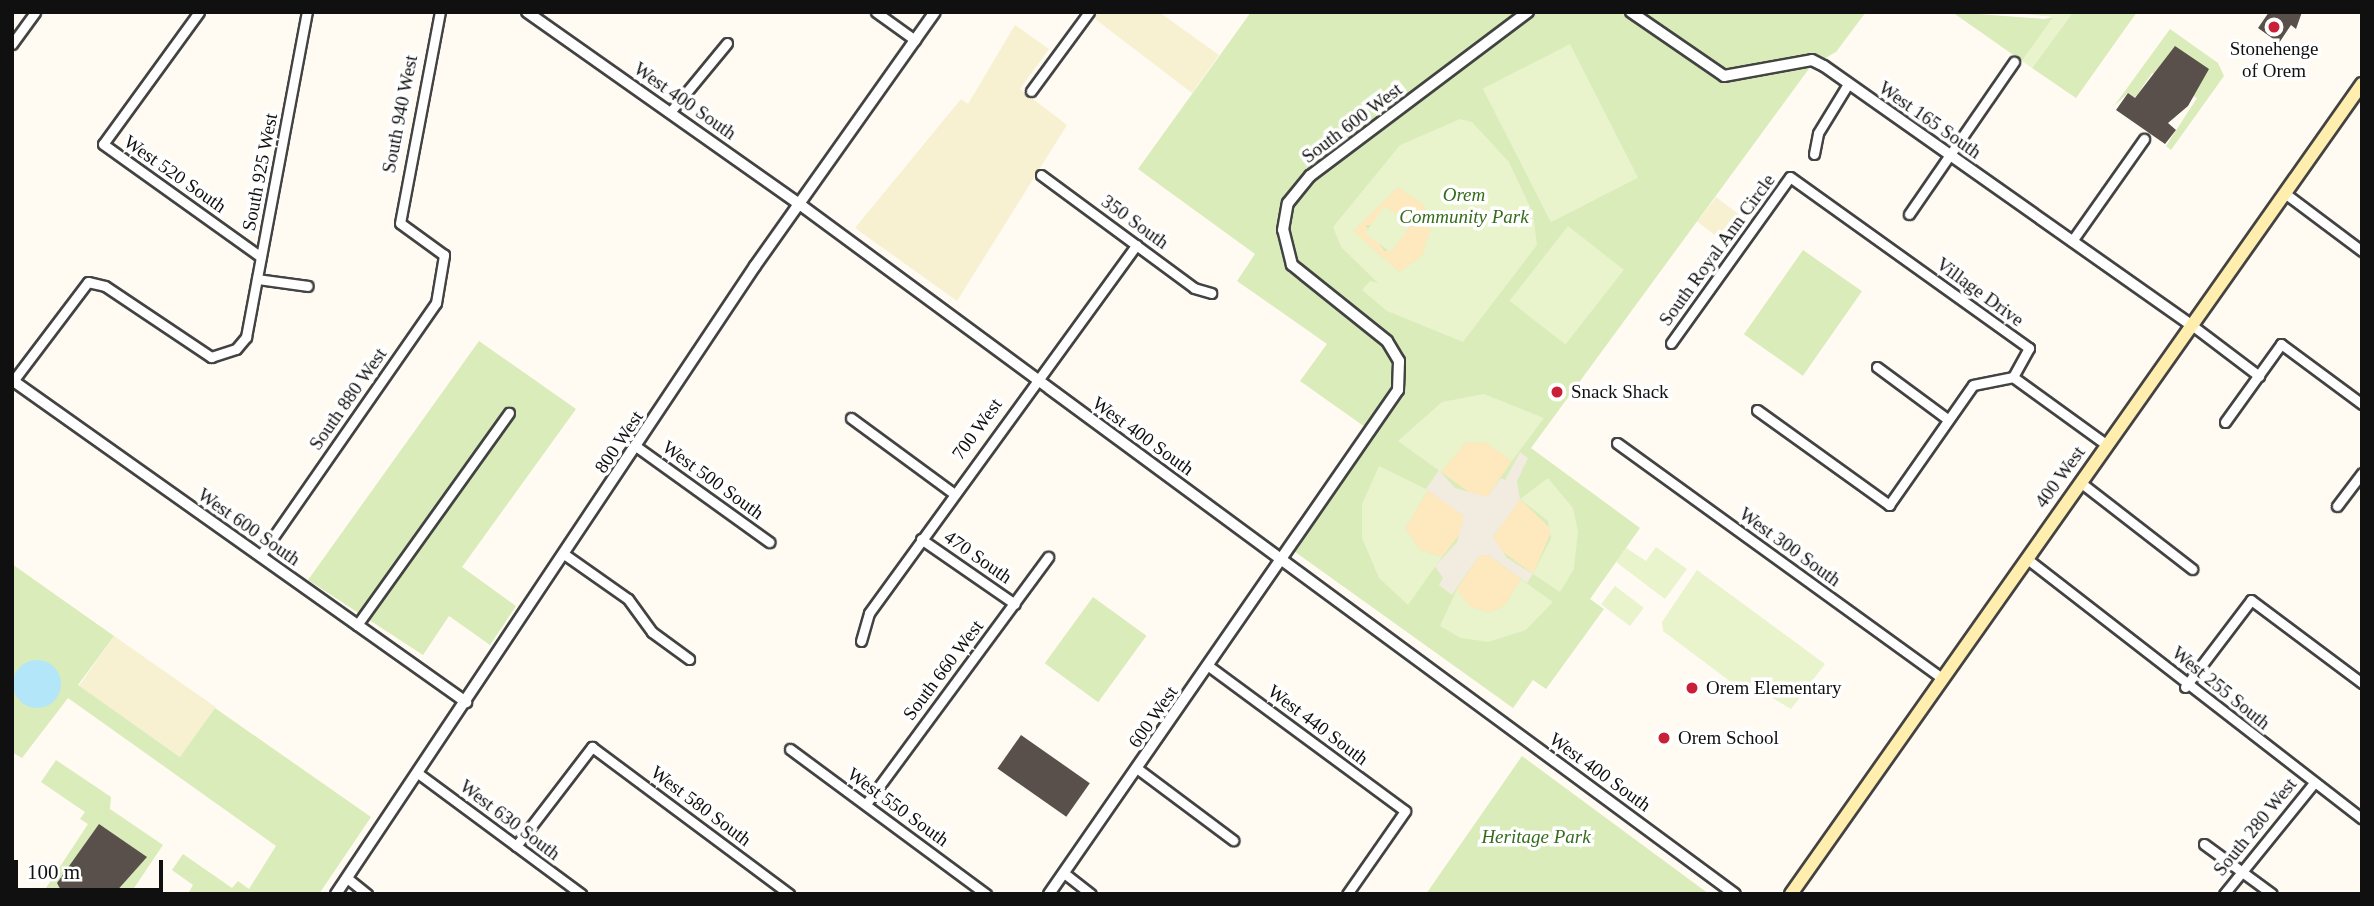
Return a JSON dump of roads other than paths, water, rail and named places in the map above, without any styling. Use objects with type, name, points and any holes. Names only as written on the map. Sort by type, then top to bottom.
[{"type":"main road","name":"400 West","points":[[1791,894],[2362,84]]},
{"type":"street","points":[[12,44],[35,12]]},
{"type":"street","name":"West 520 South","points":[[198,12],[103,144],[261,257]]},
{"type":"street","name":"South 940 West","points":[[440,12],[400,223],[444,256]]},
{"type":"street","name":"West 400 South","points":[[527,12],[798,203],[1034,380],[1282,558],[1735,894]]},
{"type":"street","points":[[876,12],[915,40]]},
{"type":"street","name":"800 West","points":[[336,894],[419,774],[798,203],[935,12]]},
{"type":"street","points":[[1031,91],[1089,12]]},
{"type":"street","name":"South 600 West","points":[[1282,558],[1395,398],[1401,376],[1387,341],[1297,272],[1285,245],[1288,203],[1310,176],[1528,12]]},
{"type":"street","name":"West 165 South","points":[[1631,12],[1724,76],[1812,60],[2193,326]]},
{"type":"street","name":"South 925 West","points":[[13,381],[88,282],[105,286],[211,357],[236,349],[246,337],[308,13]]},
{"type":"street","points":[[671,111],[727,43]]},
{"type":"street","points":[[1909,214],[2014,62]]},
{"type":"street","points":[[1814,153],[1818,132],[1848,84]]},
{"type":"street","points":[[2072,241],[2144,139]]},
{"type":"street","name":"350 South","points":[[1041,175],[1136,245],[1211,293]]},
{"type":"street","name":"South Royal Ann Circle","points":[[1671,343],[1790,177]]},
{"type":"street","name":"Village Drive","points":[[1790,177],[2029,348],[2013,377]]},
{"type":"street","points":[[2286,194],[2362,251]]},
{"type":"street","name":"700 West","points":[[861,640],[869,613],[1034,380],[1136,245]]},
{"type":"street","name":"South 880 West","points":[[260,556],[436,303],[444,256]]},
{"type":"street","points":[[257,279],[308,286]]},
{"type":"street","points":[[2193,326],[2259,376]]},
{"type":"street","points":[[2225,422],[2281,344],[2362,404]]},
{"type":"street","points":[[1877,367],[1946,418]]},
{"type":"street","points":[[1757,410],[1889,505],[1946,418],[1973,385],[2013,377],[2107,445]]},
{"type":"street","name":"West 600 South","points":[[13,381],[466,702]]},
{"type":"street","points":[[357,625],[509,413]]},
{"type":"street","points":[[850,418],[953,493]]},
{"type":"street","name":"West 300 South","points":[[1616,443],[1943,679]]},
{"type":"street","name":"West 500 South","points":[[637,447],[769,542]]},
{"type":"street","points":[[2337,506],[2362,473]]},
{"type":"street","points":[[2080,482],[2192,569]]},
{"type":"street","name":"470 South","points":[[921,539],[1015,604]]},
{"type":"street","points":[[564,554],[628,599],[652,632],[689,659]]},
{"type":"street","name":"South 660 West","points":[[866,804],[1048,557]]},
{"type":"street","name":"600 West","points":[[1049,894],[1210,667],[1282,558]]},
{"type":"street","name":"West 255 South","points":[[2026,558],[2146,648],[2185,687],[2362,819]]},
{"type":"street","points":[[2185,687],[2251,600],[2362,683]]},
{"type":"street","name":"West 440 South","points":[[1210,667],[1405,811],[1347,894]]},
{"type":"street","name":"West 580 South","points":[[516,846],[592,747],[789,894]]},
{"type":"street","name":"West 550 South","points":[[790,749],[986,894]]},
{"type":"street","points":[[1138,769],[1233,840]]},
{"type":"street","name":"West 630 South","points":[[419,774],[581,894]]},
{"type":"street","name":"South 280 West","points":[[2224,894],[2240,870],[2314,783]]},
{"type":"street","points":[[2204,844],[2272,894]]},
{"type":"street","points":[[1064,873],[1091,894]]},
{"type":"street","points":[[347,878],[367,894]]},
{"type":"water","points":[[37,660],[46,661],[54,667],[60,675],[60,693],[54,701],[46,707],[37,708],[28,707],[20,701],[14,693],[13,684],[14,675],[20,667],[28,661]]},
{"type":"place","name":"Stonehenge of Orem","points":[[2274,27]]},
{"type":"place","name":"Snack Shack","points":[[1557,392]]},
{"type":"place","name":"Orem Elementary","points":[[1692,688]]},
{"type":"place","name":"Orem School","points":[[1664,738]]},
{"type":"park label","name":"Orem Community Park","points":[[1464,206]]},
{"type":"park label","name":"Heritage Park","points":[[1536,837]]}]
